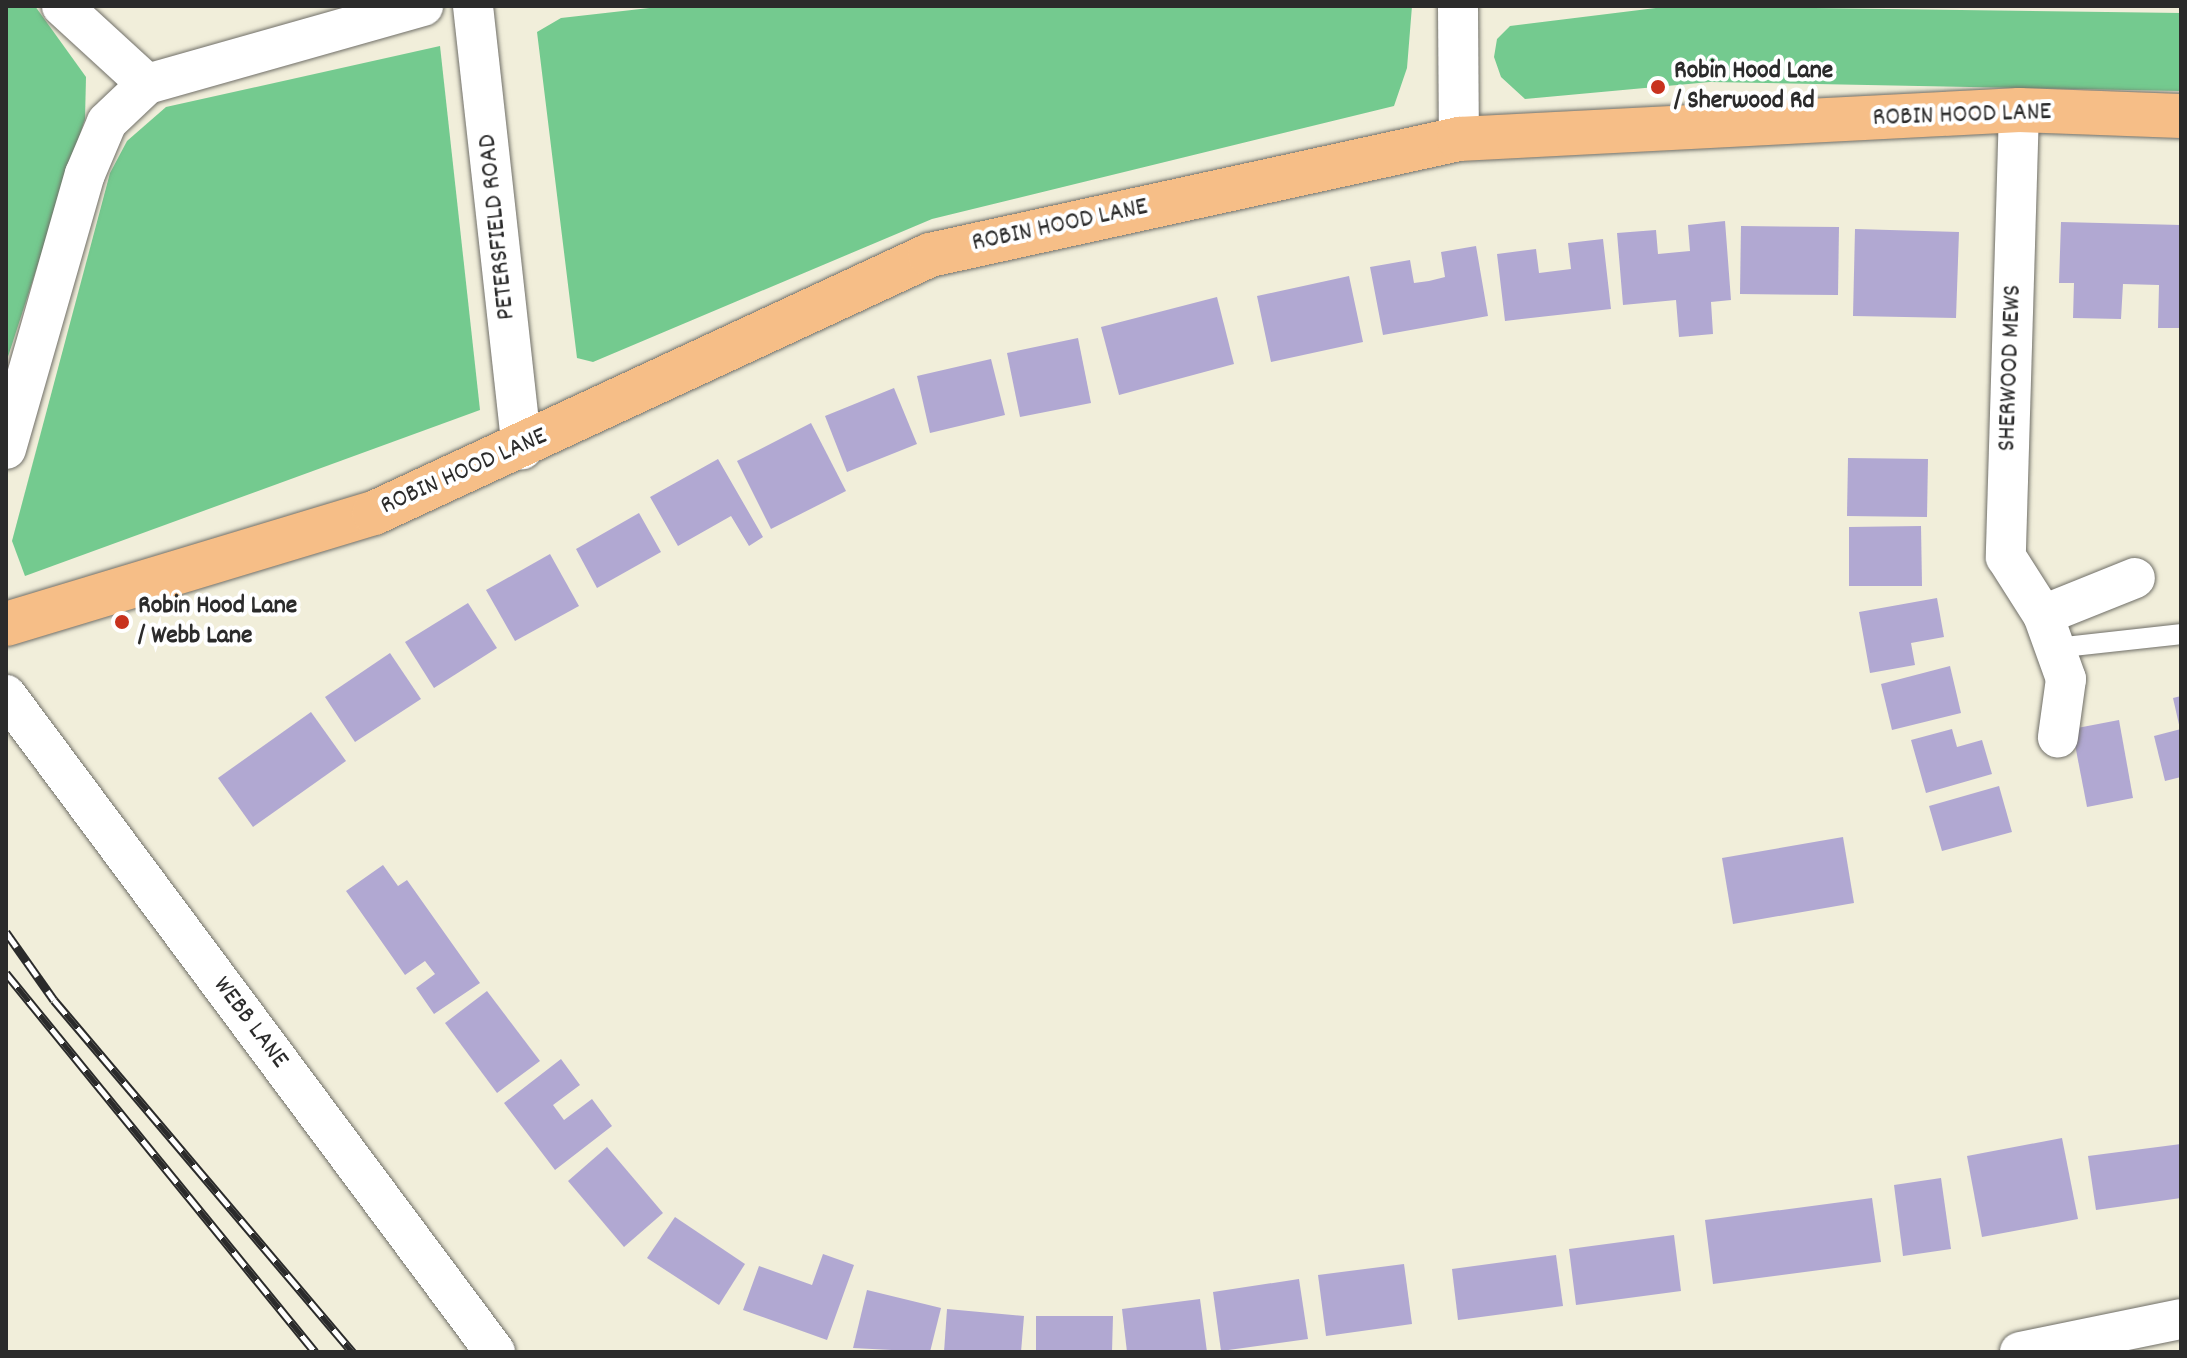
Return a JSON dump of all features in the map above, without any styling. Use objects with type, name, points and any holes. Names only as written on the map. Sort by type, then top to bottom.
[{"type":"main road","name":"ROBIN HOOD LANE","points":[[6,624],[374,513],[522,449],[930,255],[1459,139],[2019,110],[2181,116]]},
{"type":"street","points":[[62,6],[147,84]]},
{"type":"street","points":[[6,449],[85,174],[107,122],[147,84],[423,6]]},
{"type":"street","name":"PETERSFIELD ROAD","points":[[473,6],[522,449]]},
{"type":"street","points":[[1458,6],[1459,139]]},
{"type":"street","name":"SHERWOOD MEWS","points":[[2019,110],[2006,557],[2049,632],[2066,679],[2058,737]]},
{"type":"street","points":[[2049,632],[2135,578]]},
{"type":"street","name":"WEBB LANE","points":[[6,695],[495,1352]]},
{"type":"street","points":[[2020,1352],[2181,1319]]},
{"type":"lane","points":[[2049,632],[2181,634]]},
{"type":"green space","points":[[6,6],[35,6],[86,77],[85,119],[6,363]]},
{"type":"green space","points":[[667,6],[1412,6],[1407,68],[1394,106],[932,219],[593,362],[577,358],[537,32],[561,18]]},
{"type":"green space","points":[[1672,6],[2181,13],[2181,91],[1710,82],[1525,99],[1501,77],[1494,57],[1497,39],[1510,26]]},
{"type":"green space","points":[[440,46],[480,410],[25,576],[12,541],[110,173],[127,141],[166,107]]},
{"type":"building","points":[[1725,221],[1731,300],[1711,302],[1713,334],[1679,337],[1676,300],[1623,305],[1617,233],[1656,230],[1658,254],[1690,251],[1688,225]]},
{"type":"building","points":[[2061,222],[2181,225],[2181,328],[2158,328],[2159,285],[2123,284],[2121,319],[2073,318],[2074,283],[2059,283]]},
{"type":"building","points":[[1741,226],[1839,227],[1838,295],[1740,294]]},
{"type":"building","points":[[1855,229],[1959,232],[1956,318],[1853,316]]},
{"type":"building","points":[[1603,239],[1611,309],[1505,321],[1497,254],[1536,249],[1539,273],[1571,269],[1568,243]]},
{"type":"building","points":[[1476,246],[1488,316],[1383,335],[1370,267],[1410,260],[1414,283],[1429,281],[1445,277],[1441,252]]},
{"type":"building","points":[[1349,276],[1363,342],[1271,362],[1257,296]]},
{"type":"building","points":[[1217,297],[1234,364],[1119,395],[1101,327]]},
{"type":"building","points":[[1078,338],[1091,403],[1020,417],[1007,353]]},
{"type":"building","points":[[991,359],[1005,415],[930,433],[917,376]]},
{"type":"building","points":[[894,388],[917,444],[847,472],[825,416]]},
{"type":"building","points":[[811,423],[846,491],[771,529],[737,461]]},
{"type":"building","points":[[1848,458],[1928,459],[1927,517],[1847,516]]},
{"type":"building","points":[[718,459],[763,537],[749,546],[731,516],[678,546],[650,497]]},
{"type":"building","points":[[639,513],[661,552],[597,588],[576,549]]},
{"type":"building","points":[[1921,526],[1922,586],[1849,586],[1849,527]]},
{"type":"building","points":[[550,554],[579,606],[515,641],[486,590]]},
{"type":"building","points":[[1937,598],[1944,637],[1911,643],[1915,665],[1870,673],[1859,612]]},
{"type":"building","points":[[468,603],[497,648],[434,688],[405,642]]},
{"type":"building","points":[[390,653],[421,699],[355,742],[325,697]]},
{"type":"building","points":[[1950,666],[1961,713],[1892,730],[1881,684]]},
{"type":"building","points":[[2181,696],[2181,729],[2180,729],[2173,698]]},
{"type":"building","points":[[311,712],[346,761],[253,827],[218,778]]},
{"type":"building","points":[[2119,720],[2133,798],[2087,807],[2072,729]]},
{"type":"building","points":[[1952,729],[1957,747],[1982,740],[1992,774],[1926,793],[1911,740]]},
{"type":"building","points":[[2181,729],[2181,777],[2165,781],[2154,736]]},
{"type":"building","points":[[1999,786],[2012,832],[1942,851],[1929,806]]},
{"type":"building","points":[[1843,837],[1854,903],[1733,924],[1722,858]]},
{"type":"building","points":[[383,865],[398,886],[407,880],[480,983],[434,1014],[416,988],[435,974],[425,961],[405,975],[346,891]]},
{"type":"building","points":[[487,991],[540,1061],[497,1093],[445,1023]]},
{"type":"building","points":[[561,1059],[580,1085],[553,1105],[564,1120],[592,1099],[612,1126],[555,1170],[504,1103]]},
{"type":"building","points":[[2062,1138],[2078,1219],[1982,1237],[1967,1156]]},
{"type":"building","points":[[2181,1144],[2181,1198],[2096,1210],[2088,1156]]},
{"type":"building","points":[[607,1147],[663,1213],[624,1247],[568,1181]]},
{"type":"building","points":[[1941,1178],[1951,1249],[1903,1256],[1894,1185]]},
{"type":"building","points":[[1872,1198],[1881,1262],[1713,1284],[1705,1220]]},
{"type":"building","points":[[675,1217],[745,1264],[719,1305],[647,1258]]},
{"type":"building","points":[[1674,1235],[1681,1291],[1576,1305],[1569,1249]]},
{"type":"building","points":[[823,1254],[854,1265],[827,1340],[743,1310],[759,1266],[812,1285]]},
{"type":"building","points":[[1556,1255],[1563,1306],[1458,1320],[1452,1269]]},
{"type":"building","points":[[1404,1264],[1412,1324],[1326,1336],[1318,1275]]},
{"type":"building","points":[[1299,1279],[1308,1339],[1221,1351],[1213,1292]]},
{"type":"building","points":[[867,1290],[941,1308],[930,1352],[853,1348]]},
{"type":"building","points":[[1200,1299],[1207,1352],[1127,1352],[1122,1309]]},
{"type":"building","points":[[947,1309],[1024,1316],[1021,1352],[944,1352]]},
{"type":"building","points":[[1036,1316],[1113,1316],[1112,1352],[1036,1352]]},
{"type":"railway","points":[[6,932],[54,1000],[353,1352]]},
{"type":"railway","points":[[6,973],[315,1352]]},
{"type":"place","name":"Robin Hood Lane / Sherwood Rd","points":[[1658,87]]},
{"type":"place","name":"Robin Hood Lane / Webb Lane","points":[[122,622]]}]
